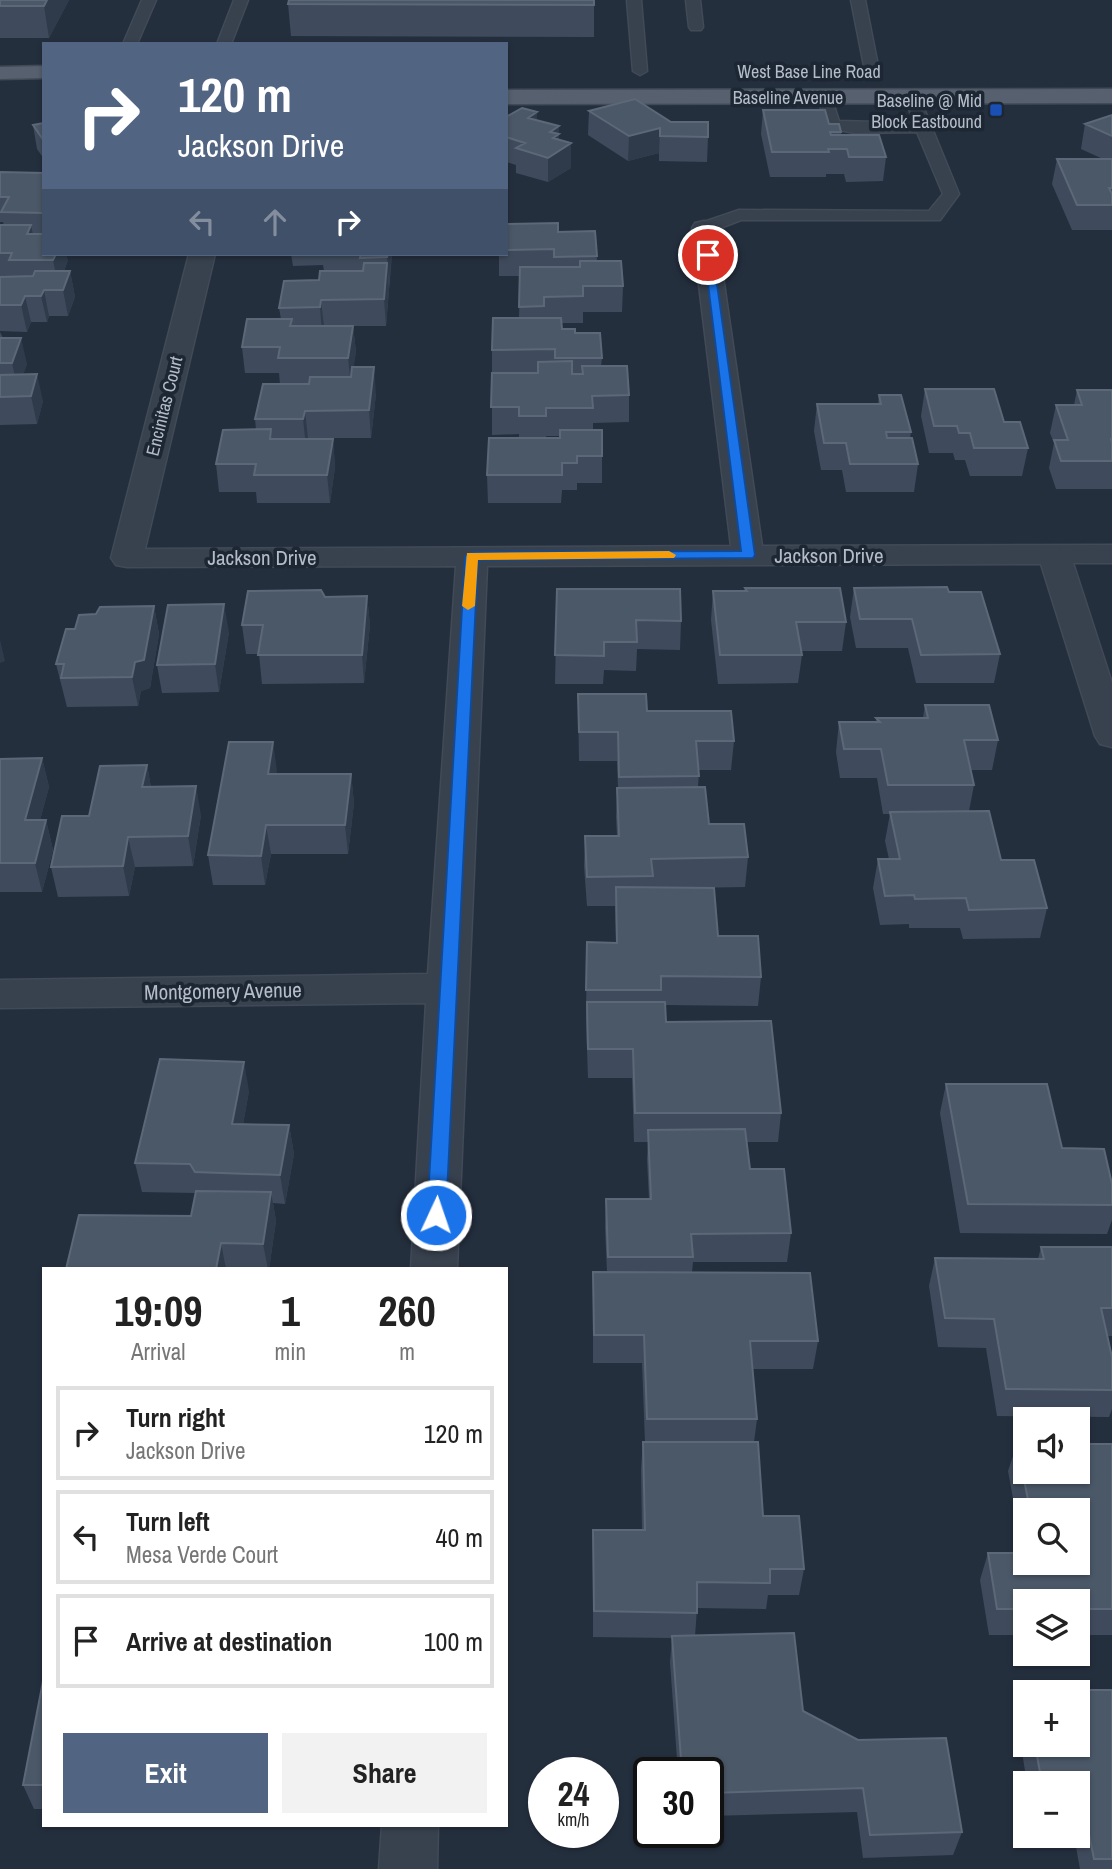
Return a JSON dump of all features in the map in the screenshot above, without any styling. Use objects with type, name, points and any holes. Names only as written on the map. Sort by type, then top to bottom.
[{"type":"main road","points":[[613,71],[664,71]]},
{"type":"main road","name":"West Base Line Road","points":[[845,71],[898,71]]},
{"type":"main road","points":[[0,72],[42,72]]},
{"type":"main road","name":"Baseline Avenue","points":[[508,97],[1112,96]]},
{"type":"street","points":[[704,228],[748,555]]},
{"type":"street","name":"Encinitas Court","points":[[127,558],[202,256]]},
{"type":"street","points":[[1054,554],[1112,736]]},
{"type":"street","name":"Jackson Drive","points":[[127,558],[1112,554]]},
{"type":"street","points":[[434,1267],[472,556]]},
{"type":"street","name":"Montgomery Avenue","points":[[0,993],[447,988]]},
{"type":"street","points":[[408,1869],[410,1827]]},
{"type":"lane","points":[[131,42],[149,0]]},
{"type":"lane","points":[[225,42],[241,0]]},
{"type":"lane","points":[[634,0],[640,71]]},
{"type":"lane","points":[[693,0],[696,27]]},
{"type":"lane","points":[[858,0],[864,26],[864,48],[872,71]]},
{"type":"lane","points":[[824,97],[834,125],[855,128],[922,127]]},
{"type":"lane","points":[[704,228],[739,215],[934,216],[951,194],[922,127],[914,97]]},
{"type":"building","points":[[0,0],[47,0],[44,6],[0,6]]},
{"type":"building","points":[[289,0],[594,0],[594,5],[288,4]]},
{"type":"building","points":[[635,99],[671,122],[708,122],[708,137],[660,136],[660,128],[629,136],[589,111]]},
{"type":"building","points":[[522,108],[537,112],[528,118],[559,126],[550,132],[559,134],[553,138],[571,143],[548,158],[516,148],[525,143],[508,138],[508,116]]},
{"type":"building","points":[[763,110],[825,110],[829,124],[839,124],[841,132],[830,132],[831,135],[879,135],[886,157],[849,157],[847,149],[828,149],[829,152],[772,152]]},
{"type":"building","points":[[1112,115],[1112,136],[1085,124]]},
{"type":"building","points":[[42,123],[42,138],[33,125]]},
{"type":"building","points":[[1057,159],[1112,159],[1112,188],[1109,188],[1112,205],[1077,205]]},
{"type":"building","points":[[0,172],[42,173],[42,213],[1,212],[9,197],[0,197]]},
{"type":"building","points":[[558,223],[558,232],[595,231],[597,256],[554,257],[554,249],[508,250],[508,224]]},
{"type":"building","points":[[0,225],[31,225],[27,234],[42,234],[42,256],[55,256],[53,260],[9,260],[12,253],[0,253]]},
{"type":"building","points":[[360,256],[387,256],[387,257]]},
{"type":"building","points":[[580,261],[621,261],[623,286],[583,286],[583,296],[544,297],[544,306],[519,307],[520,267],[580,267]]},
{"type":"building","points":[[364,263],[387,263],[384,299],[321,300],[320,307],[279,308],[284,281],[319,280],[320,271],[363,271]]},
{"type":"building","points":[[35,271],[70,271],[63,290],[44,290],[41,296],[25,296],[21,305],[0,305],[0,277],[33,276]]},
{"type":"building","points":[[493,318],[561,318],[562,329],[575,329],[575,333],[600,333],[602,358],[555,358],[555,349],[492,350]]},
{"type":"building","points":[[247,319],[292,319],[290,326],[353,326],[348,358],[278,358],[280,347],[242,347]]},
{"type":"building","points":[[0,338],[21,338],[12,363],[0,363]]},
{"type":"building","points":[[572,361],[572,374],[583,374],[582,366],[627,366],[629,395],[592,396],[593,408],[546,408],[546,416],[519,416],[519,407],[491,407],[492,373],[538,373],[538,362]]},
{"type":"building","points":[[352,367],[374,367],[369,410],[305,411],[303,419],[255,419],[263,384],[309,384],[310,377],[351,377]]},
{"type":"building","points":[[37,374],[31,396],[0,397],[0,375]]},
{"type":"building","points":[[925,389],[994,389],[1004,422],[1020,422],[1028,448],[974,448],[970,433],[959,433],[957,426],[934,426]]},
{"type":"building","points":[[1077,390],[1112,390],[1112,461],[1061,461],[1054,440],[1068,440],[1056,405],[1082,405]]},
{"type":"building","points":[[879,395],[901,395],[911,432],[886,432],[887,438],[912,438],[918,464],[850,464],[846,443],[824,443],[817,404],[881,404]]},
{"type":"building","points":[[271,429],[270,439],[333,439],[327,475],[254,475],[256,464],[216,464],[223,430]]},
{"type":"building","points":[[560,430],[602,430],[602,456],[577,456],[577,463],[562,463],[562,475],[487,475],[489,438],[560,438]]},
{"type":"building","points":[[947,587],[949,592],[981,592],[1000,654],[921,655],[912,619],[860,619],[854,588]]},
{"type":"building","points":[[745,588],[840,588],[846,622],[796,622],[802,655],[720,655],[713,591],[747,591]]},
{"type":"building","points":[[557,589],[680,589],[681,621],[636,620],[637,642],[604,642],[604,656],[555,655]]},
{"type":"building","points":[[321,590],[325,597],[367,596],[362,655],[258,655],[263,625],[242,625],[248,591]]},
{"type":"building","points":[[224,604],[215,664],[157,665],[168,605]]},
{"type":"building","points":[[154,606],[144,660],[135,662],[132,677],[61,678],[64,664],[56,664],[66,629],[75,629],[79,615],[96,614],[100,607]]},
{"type":"building","points":[[578,694],[646,694],[647,711],[731,711],[734,741],[696,741],[699,776],[619,777],[618,732],[579,732]]},
{"type":"building","points":[[925,705],[989,705],[998,740],[964,740],[974,785],[888,785],[881,749],[844,749],[839,722],[880,722],[876,718],[928,718]]},
{"type":"building","points":[[229,742],[273,742],[268,774],[351,774],[345,825],[266,825],[261,856],[208,855]]},
{"type":"building","points":[[42,758],[25,820],[46,820],[35,863],[0,863],[0,759]]},
{"type":"building","points":[[147,765],[142,787],[196,786],[188,836],[128,837],[123,866],[51,867],[62,816],[89,816],[100,766]]},
{"type":"building","points":[[705,787],[709,824],[744,824],[748,857],[651,859],[653,876],[587,877],[585,836],[619,836],[617,788]]},
{"type":"building","points":[[989,811],[1001,860],[1034,860],[1047,908],[969,910],[966,898],[915,899],[914,895],[885,896],[878,859],[900,859],[890,812]]},
{"type":"building","points":[[616,887],[714,888],[718,936],[758,936],[761,977],[661,976],[661,990],[586,990],[587,942],[617,943]]},
{"type":"building","points":[[587,1002],[665,1002],[666,1022],[771,1021],[781,1113],[635,1113],[633,1049],[588,1049]]},
{"type":"building","points":[[160,1059],[244,1062],[232,1124],[289,1125],[280,1175],[195,1172],[190,1164],[135,1163]]},
{"type":"building","points":[[946,1084],[1047,1084],[1062,1148],[1104,1149],[1112,1184],[1112,1205],[968,1204]]},
{"type":"building","points":[[745,1129],[750,1169],[784,1169],[791,1233],[691,1234],[693,1257],[608,1257],[606,1199],[651,1199],[648,1130]]},
{"type":"building","points":[[196,1191],[271,1192],[263,1244],[221,1243],[216,1267],[66,1267],[79,1215],[191,1216]]},
{"type":"building","points":[[1041,1247],[1112,1247],[1112,1308],[1101,1308],[1112,1357],[1112,1390],[1006,1389],[994,1319],[945,1318],[935,1258],[1044,1259]]},
{"type":"building","points":[[593,1272],[810,1273],[818,1341],[750,1341],[757,1419],[647,1419],[644,1335],[594,1335]]},
{"type":"building","points":[[643,1442],[758,1442],[763,1516],[799,1516],[804,1569],[770,1569],[770,1583],[697,1582],[697,1613],[594,1611],[593,1530],[645,1530]]},
{"type":"building","points":[[1090,1444],[1112,1444],[1112,1609],[1090,1609],[1090,1589],[1013,1589],[1013,1609],[997,1609],[988,1553],[1013,1553],[1013,1575],[1090,1575],[1090,1498],[1028,1498],[1025,1484],[1090,1484]]},
{"type":"building","points":[[794,1633],[803,1711],[858,1740],[946,1738],[962,1832],[870,1835],[863,1788],[724,1793],[724,1757],[681,1757],[672,1636]]},
{"type":"building","points":[[42,1686],[42,1785],[23,1785]]},
{"type":"building","points":[[1090,1690],[1112,1690],[1112,1859],[1094,1859],[1090,1839],[1090,1771],[1040,1771],[1037,1757],[1090,1757]]},
{"type":"slow traffic","points":[[468,606],[472,556],[669,555]]},
{"type":"place","name":"Baseline @ Mid Block Eastbound","points":[[996,110]]},
{"type":"route","points":[[436,1215],[472,556],[748,555],[708,255]]}]
